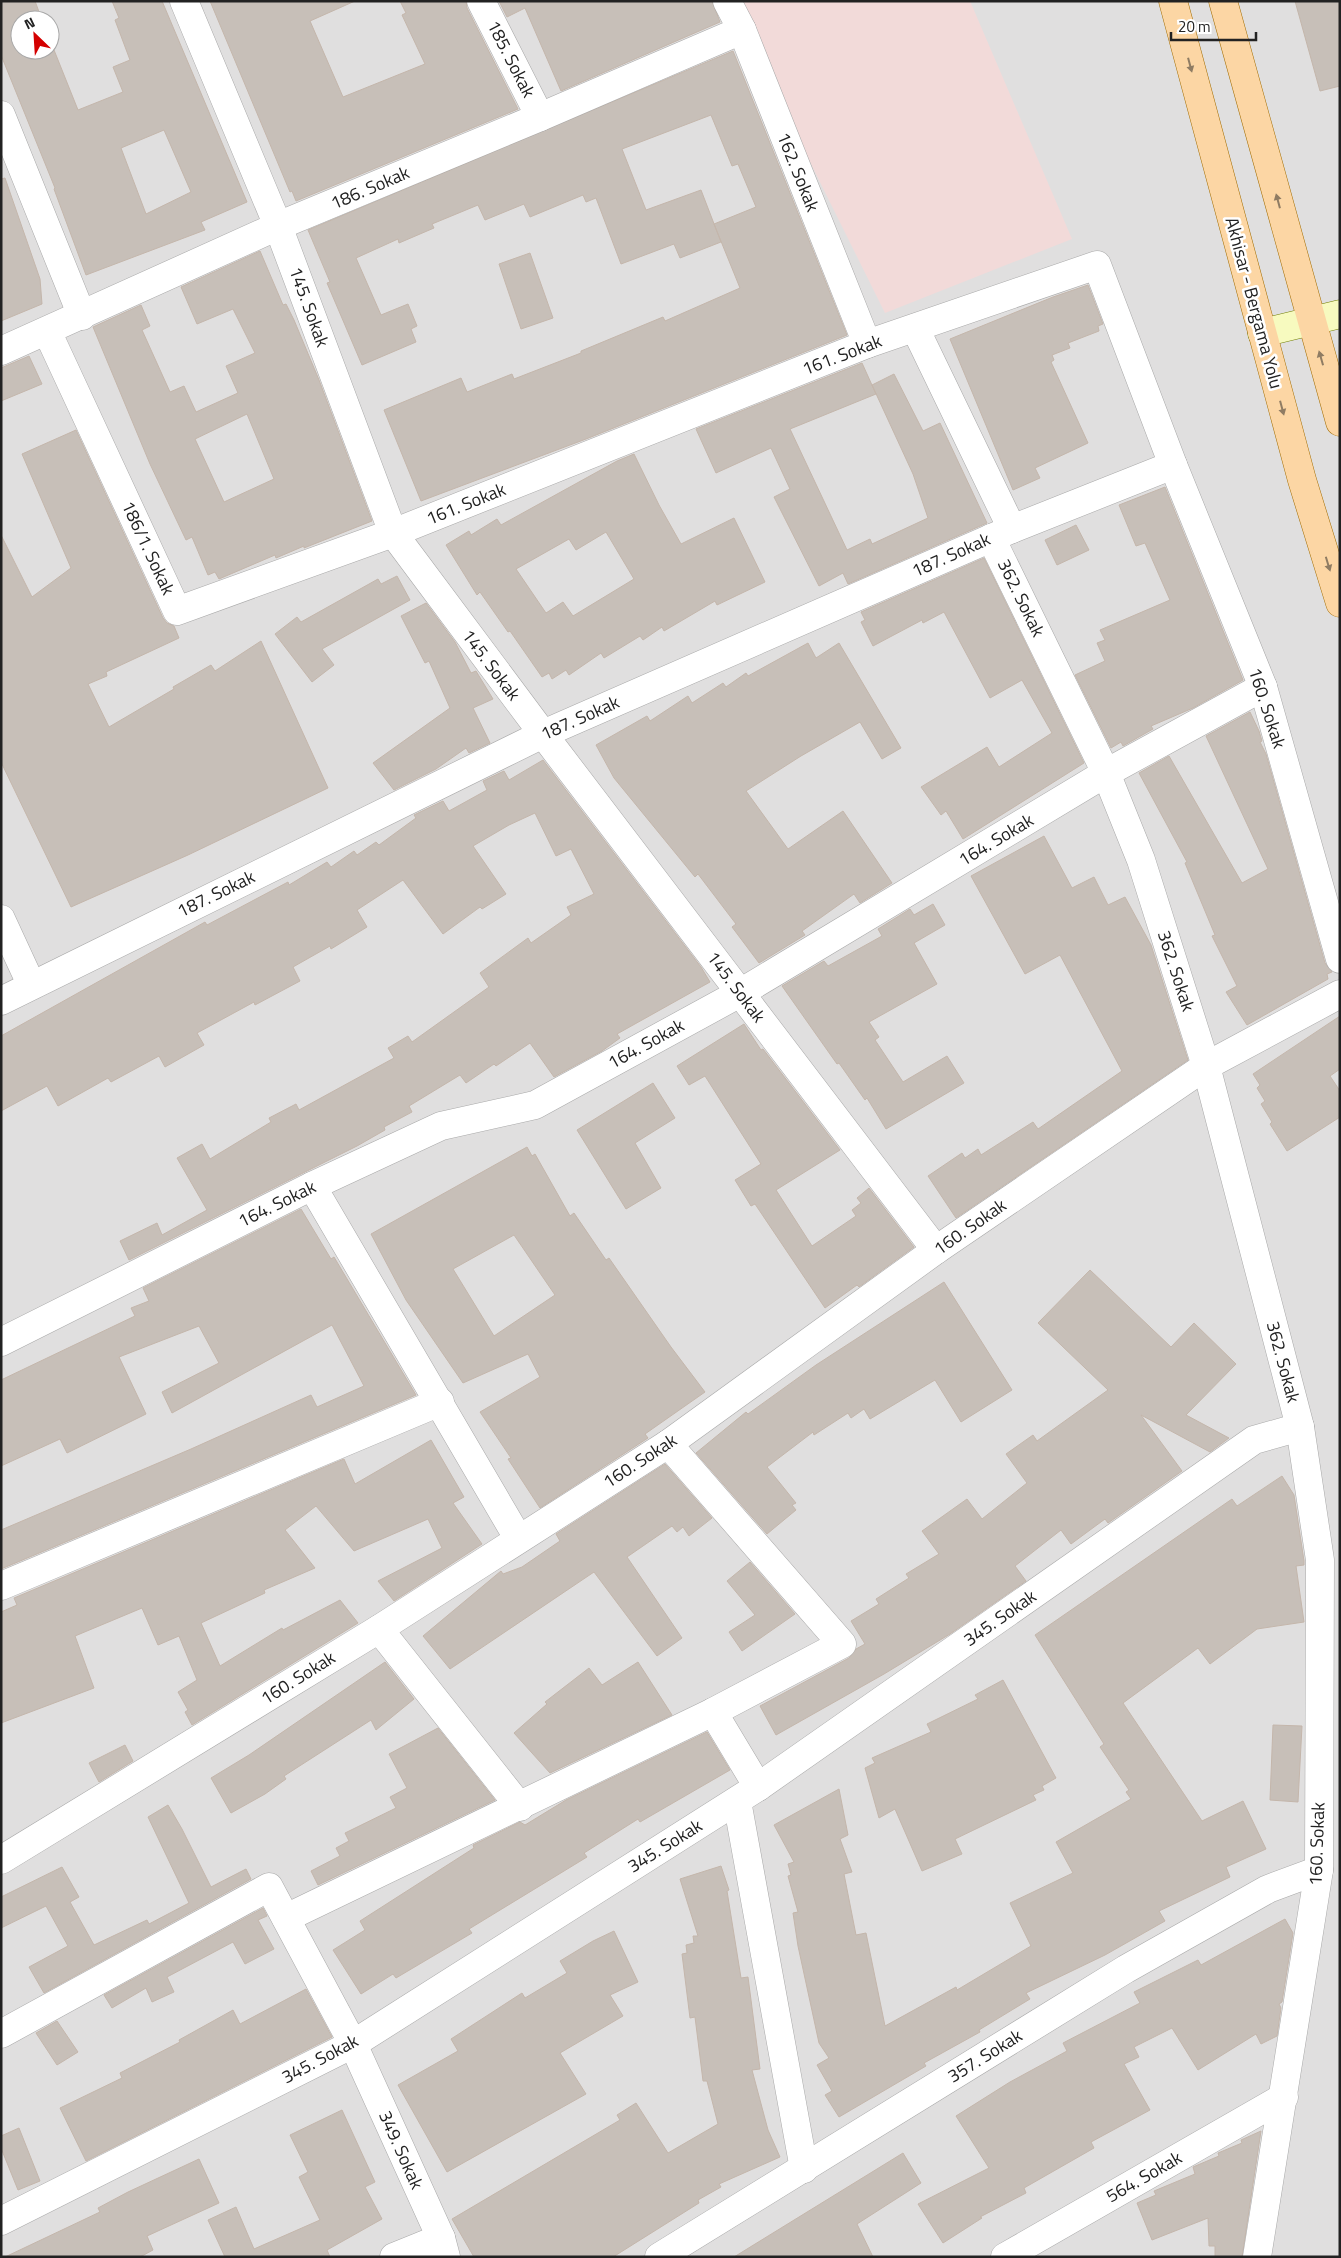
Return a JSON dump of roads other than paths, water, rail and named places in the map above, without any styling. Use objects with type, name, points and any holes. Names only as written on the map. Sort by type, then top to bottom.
[{"type":"main road","name":"Akhisar - Bergama Yolu","points":[[1173,1],[1302,480],[1340,604]]},
{"type":"main road","points":[[1223,1],[1340,422]]},
{"type":"street","name":"145. Sokak","points":[[184,1],[278,226],[393,533],[543,734],[936,1250]]},
{"type":"street","name":"185. Sokak","points":[[481,1],[540,117]]},
{"type":"street","name":"162. Sokak","points":[[727,1],[742,30],[867,344]]},
{"type":"street","name":"186. Sokak","points":[[1,351],[278,226],[540,117],[742,30]]},
{"type":"street","points":[[1,115],[82,316]]},
{"type":"street","name":"161. Sokak","points":[[393,533],[867,344],[1096,266],[1173,465]]},
{"type":"street","points":[[1262,333],[1340,314]]},
{"type":"street","name":"362. Sokak","points":[[915,328],[1141,860],[1206,1066],[1300,1427]]},
{"type":"street","name":"186/1. Sokak","points":[[47,331],[177,611],[393,533]]},
{"type":"street","name":"187. Sokak","points":[[1,1001],[31,984],[543,734],[1001,533],[1173,465]]},
{"type":"street","name":"160. Sokak","points":[[1173,465],[1263,687],[1340,958]]},
{"type":"street","name":"164. Sokak","points":[[1,1342],[312,1186],[441,1126],[535,1105],[740,993],[1106,774],[1263,687]]},
{"type":"street","points":[[1,919],[31,984]]},
{"type":"street","name":"160. Sokak","points":[[1,1860],[379,1629],[518,1538],[668,1444],[936,1250],[1206,1066],[1340,994]]},
{"type":"street","points":[[312,1186],[518,1538]]},
{"type":"street","points":[[1,1586],[440,1402]]},
{"type":"street","name":"160. Sokak","points":[[1257,2257],[1319,1870],[1320,1560],[1300,1427]]},
{"type":"street","name":"345. Sokak","points":[[1,2221],[353,2044],[748,1794],[1254,1440],[1300,1427]]},
{"type":"street","points":[[286,1918],[713,1712],[842,1644],[668,1444]]},
{"type":"street","points":[[379,1629],[520,1806]]},
{"type":"street","points":[[713,1712],[748,1794],[804,2169]]},
{"type":"street","name":"357. Sokak","points":[[659,2257],[1126,1969],[1268,1890],[1319,1870]]},
{"type":"street","name":"349. Sokak","points":[[1,2034],[269,1887],[353,2044],[443,2247]]},
{"type":"street","name":"564. Sokak","points":[[1005,2257],[1284,2097]]},
{"type":"street","points":[[394,2257],[443,2247]]}]
